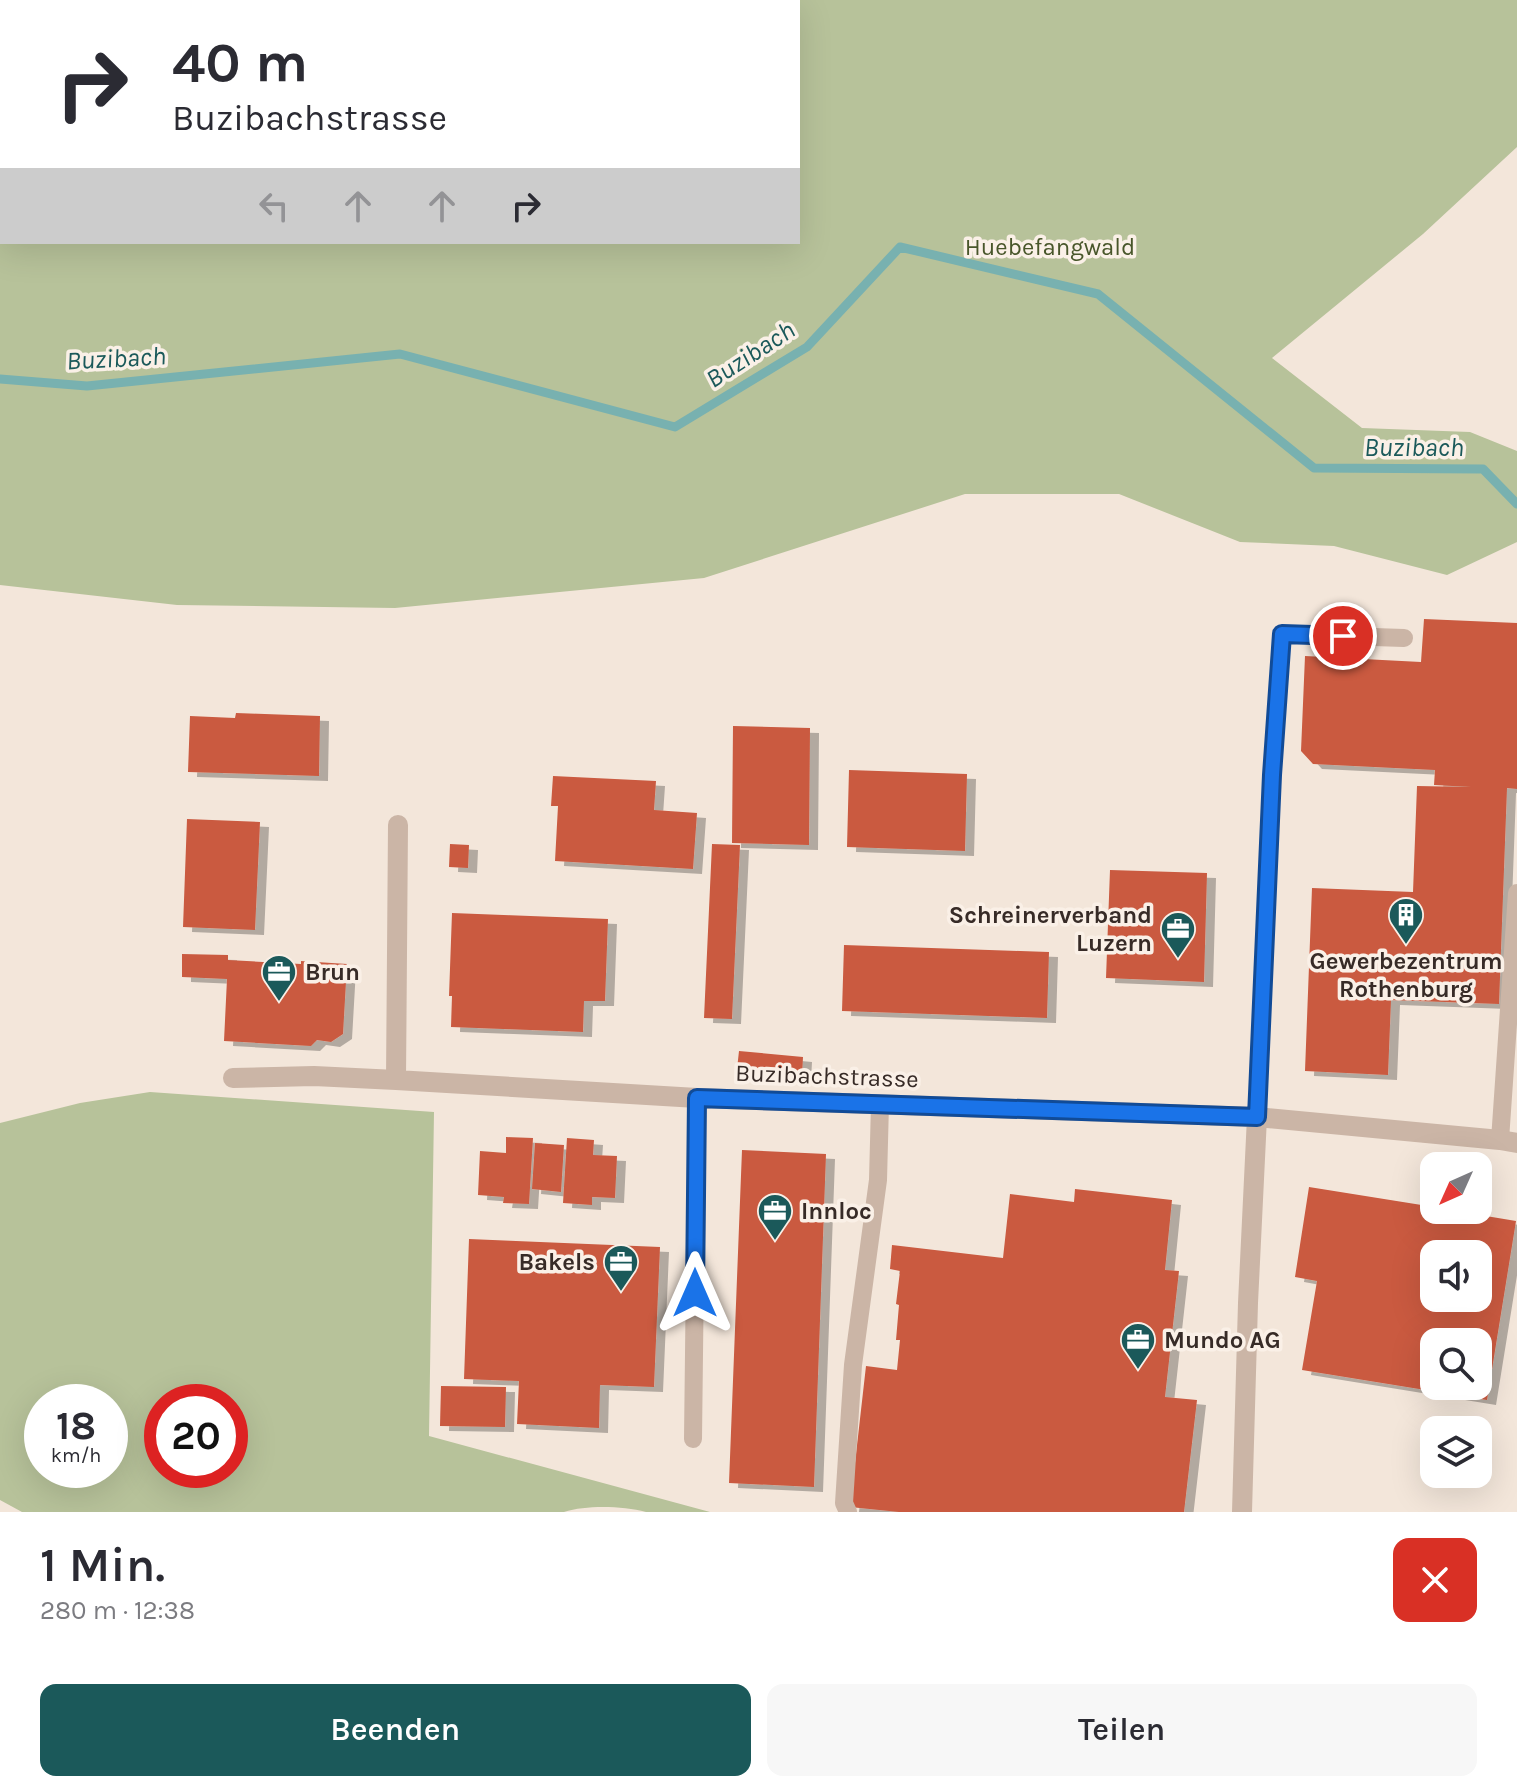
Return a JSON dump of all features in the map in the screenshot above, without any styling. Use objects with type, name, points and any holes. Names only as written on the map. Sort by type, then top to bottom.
[{"type":"street","points":[[396,1080],[398,825]]},
{"type":"street","name":"Buzibachstrasse","points":[[233,1078],[314,1076],[697,1098],[1257,1117],[1509,1141]]},
{"type":"street","points":[[1242,1512],[1257,1117]]},
{"type":"lane","points":[[1257,1117],[1272,775],[1282,634],[1404,638]]},
{"type":"lane","points":[[1509,1141],[1517,893]]},
{"type":"lane","points":[[693,1439],[697,1098]]},
{"type":"lane","points":[[848,1512],[844,1503],[853,1365],[878,1180],[880,1104]]},
{"type":"green space","name":"Huebefangwald","points":[[800,0],[1517,0],[1517,147],[1423,234],[1272,358],[1362,428],[1470,432],[1517,451],[1517,542],[1447,575],[1334,546],[1240,542],[1119,494],[965,494],[704,578],[395,608],[177,605],[0,585],[0,244],[800,244]]},
{"type":"green space","points":[[150,1092],[434,1112],[429,1436],[710,1512],[646,1512],[605,1507],[564,1512],[22,1512],[0,1500],[0,1123],[80,1103]]},
{"type":"building","points":[[1424,619],[1517,623],[1517,789],[1507,788],[1499,1004],[1391,1000],[1388,1075],[1305,1071],[1312,888],[1413,892],[1417,786],[1471,787],[1434,785],[1435,770],[1313,764],[1301,751],[1305,656],[1421,662]]},
{"type":"building","points":[[236,713],[320,716],[319,776],[188,772],[190,716],[235,718]]},
{"type":"building","points":[[733,726],[810,728],[809,845],[732,843]]},
{"type":"building","points":[[849,770],[967,774],[965,851],[847,847]]},
{"type":"building","points":[[553,776],[656,781],[654,810],[697,813],[693,869],[555,861],[558,806],[551,806]]},
{"type":"building","points":[[187,819],[260,822],[255,930],[183,927]]},
{"type":"building","points":[[450,844],[469,845],[468,868],[449,867]]},
{"type":"building","points":[[712,844],[740,845],[732,1019],[704,1018]]},
{"type":"building","points":[[1110,870],[1207,873],[1204,982],[1106,978]]},
{"type":"building","points":[[452,913],[608,919],[605,1001],[584,1001],[583,1032],[451,1027]]},
{"type":"building","points":[[844,945],[1049,952],[1047,1018],[842,1011]]},
{"type":"building","points":[[182,954],[228,955],[228,960],[347,964],[343,1034],[331,1042],[317,1040],[311,1046],[224,1041],[227,979],[182,977]]},
{"type":"building","points":[[739,1051],[803,1057],[802,1075],[737,1069]]},
{"type":"building","points":[[506,1137],[533,1138],[529,1204],[503,1203],[504,1197],[478,1195],[480,1151],[506,1153]]},
{"type":"building","points":[[567,1138],[594,1140],[593,1155],[617,1156],[615,1198],[592,1197],[592,1205],[563,1203]]},
{"type":"building","points":[[535,1143],[564,1145],[561,1192],[532,1189]]},
{"type":"building","points":[[742,1150],[826,1154],[814,1487],[729,1483]]},
{"type":"building","points":[[1309,1187],[1420,1205],[1420,1224],[1492,1224],[1492,1217],[1516,1221],[1492,1369],[1492,1328],[1420,1328],[1420,1389],[1302,1370],[1317,1281],[1295,1277]]},
{"type":"building","points":[[1075,1189],[1172,1200],[1165,1270],[1179,1271],[1165,1397],[1197,1400],[1184,1512],[899,1512],[850,1507],[866,1366],[897,1370],[900,1340],[896,1340],[899,1305],[896,1304],[900,1271],[890,1269],[892,1245],[1003,1258],[1010,1194],[1074,1202]]},
{"type":"building","points":[[469,1239],[660,1247],[654,1387],[600,1385],[599,1428],[517,1424],[519,1381],[464,1379]]},
{"type":"building","points":[[441,1386],[506,1387],[505,1427],[440,1426]]},
{"type":"waterway","name":"Buzibach","points":[[0,379],[87,386],[400,354],[675,427],[807,347],[900,247],[1098,294],[1314,468],[1483,469],[1517,504]]},
{"type":"place","name":"Gewerbezentrum Rothenburg","points":[[1406,946]]},
{"type":"place","name":"Schreinerverband Luzern","points":[[1178,960]]},
{"type":"place","name":"Brun","points":[[279,1003]]},
{"type":"place","name":"Innloc","points":[[775,1242]]},
{"type":"place","name":"Bakels","points":[[621,1293]]},
{"type":"place","name":"Mundo AG","points":[[1138,1371]]},
{"type":"route","points":[[695,1293],[697,1098],[1257,1117],[1272,775],[1282,634],[1343,636]]}]
